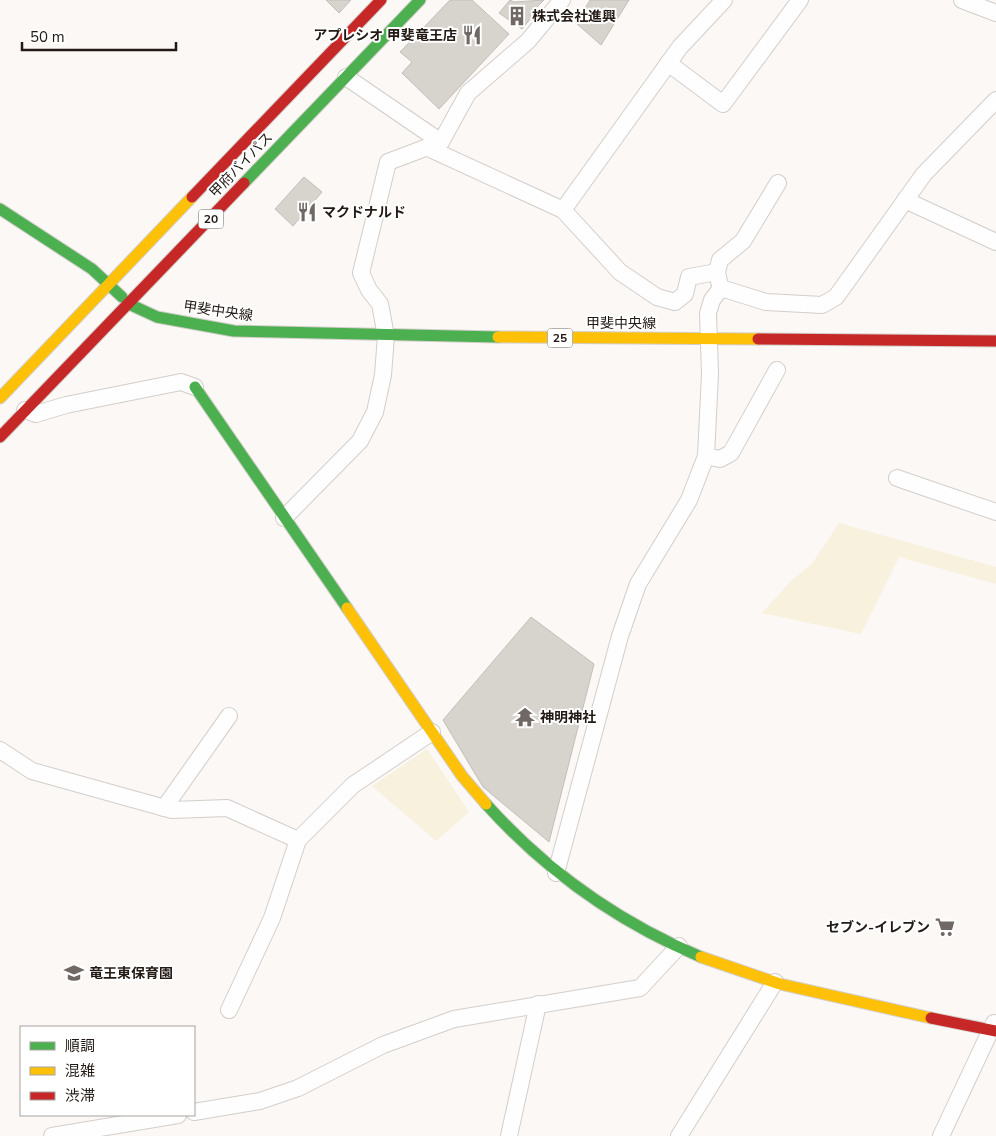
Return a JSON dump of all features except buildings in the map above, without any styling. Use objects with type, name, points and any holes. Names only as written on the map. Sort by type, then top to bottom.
[{"type":"main road","name":"甲府バイパス","points":[[0,398],[381,0]]},
{"type":"main road","name":"甲府バイパス","points":[[0,436],[420,0]]},
{"type":"main road","name":"甲斐中央線","points":[[0,209],[92,269],[129,304],[156,317],[234,332],[386,336],[996,341]]},
{"type":"main road","points":[[195,387],[462,776],[499,819],[556,873],[655,936],[714,962],[775,982],[994,1027]]},
{"type":"street","points":[[284,518],[360,441],[374,412],[383,375],[386,336],[380,304],[369,290],[360,273],[388,162],[435,145],[468,94],[528,41],[562,0]]},
{"type":"street","points":[[564,210],[680,47],[724,0]]},
{"type":"street","points":[[668,63],[723,104],[800,0]]},
{"type":"street","points":[[962,0],[996,13]]},
{"type":"street","points":[[346,77],[435,145],[564,210],[620,272],[657,297],[675,302],[684,294],[689,277],[717,272]]},
{"type":"street","points":[[721,288],[766,302],[822,305],[836,297],[924,174],[996,100]]},
{"type":"street","points":[[721,288],[717,272],[720,260],[743,241],[778,184]]},
{"type":"street","points":[[905,200],[996,242]]},
{"type":"street","points":[[556,873],[620,636],[638,584],[689,500],[706,456],[708,313],[712,300],[721,288]]},
{"type":"street","points":[[706,456],[720,459],[731,453],[777,370]]},
{"type":"street","points":[[25,410],[36,414],[66,405],[181,382],[195,387]]},
{"type":"street","points":[[897,478],[996,512]]},
{"type":"street","points":[[164,808],[229,716]]},
{"type":"street","points":[[229,1010],[272,918],[298,840],[353,785],[432,732]]},
{"type":"street","points":[[0,750],[32,771],[172,810],[227,808],[298,840]]},
{"type":"street","points":[[195,1112],[260,1101],[298,1088],[383,1045],[454,1019],[640,988],[679,946]]},
{"type":"street","points":[[679,1136],[775,982]]},
{"type":"street","points":[[509,1136],[538,1004]]},
{"type":"street","points":[[941,1136],[994,1027]]},
{"type":"street","points":[[52,1136],[172,1116]]},
{"type":"shaded area","points":[[839,523],[996,567],[996,584],[899,557],[861,634],[762,613],[791,581],[812,564]]},
{"type":"shaded area","points":[[427,749],[469,812],[436,841],[372,786]]},
{"type":"traffic: fast","points":[[244,183],[420,0]]},
{"type":"traffic: fast","points":[[0,209],[92,269],[122,297]]},
{"type":"traffic: fast","points":[[129,304],[157,317],[234,331],[498,337]]},
{"type":"traffic: fast","points":[[195,387],[347,608]]},
{"type":"traffic: fast","points":[[486,804],[533,851],[585,892],[641,928],[701,957]]},
{"type":"traffic: slow","points":[[0,398],[192,197]]},
{"type":"traffic: slow","points":[[498,337],[758,339]]},
{"type":"traffic: slow","points":[[347,608],[462,776],[486,804]]},
{"type":"traffic: slow","points":[[701,957],[780,984],[931,1018]]},
{"type":"traffic: jam","points":[[192,197],[381,0]]},
{"type":"traffic: jam","points":[[0,437],[244,183]]},
{"type":"traffic: jam","points":[[758,339],[996,341]]},
{"type":"traffic: jam","points":[[931,1018],[996,1031]]},
{"type":"place","name":"株式会社進興","points":[[517,16]]},
{"type":"place","name":"アプレシオ 甲斐竜王店","points":[[472,35]]},
{"type":"place","name":"マクドナルド","points":[[307,212]]},
{"type":"place","name":"神明神社","points":[[525,717]]},
{"type":"place","name":"セブン-イレブン","points":[[945,927]]},
{"type":"place","name":"竜王東保育園","points":[[74,973]]}]
